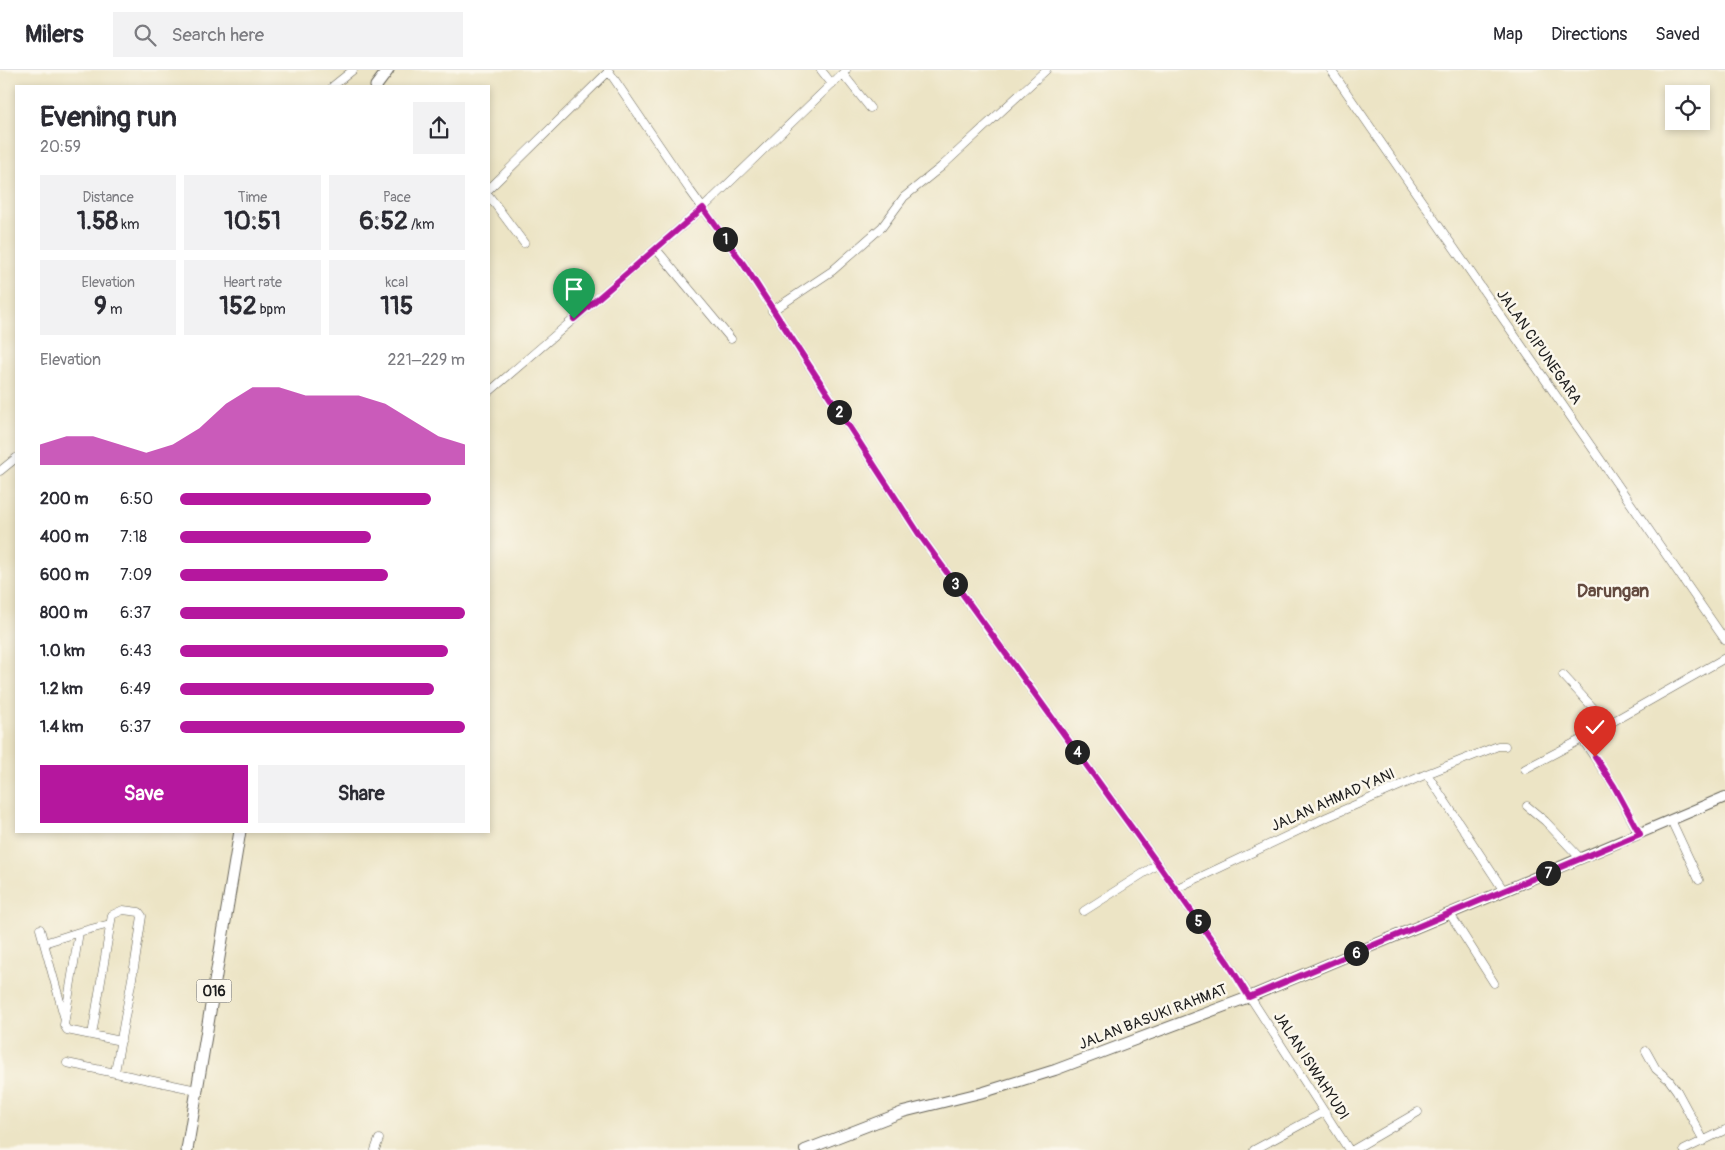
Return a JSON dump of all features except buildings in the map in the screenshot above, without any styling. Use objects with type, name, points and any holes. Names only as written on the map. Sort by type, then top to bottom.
[{"type":"main road","points":[[377,85],[388,70]]},
{"type":"main road","name":"JALAN BASUKI RAHMAT","points":[[805,1150],[903,1112],[984,1092],[1055,1070],[1249,997],[1725,797]]},
{"type":"main road","name":"016","points":[[187,1150],[240,833]]},
{"type":"street","points":[[335,85],[354,70]]},
{"type":"street","points":[[821,70],[832,84]]},
{"type":"street","points":[[772,311],[832,271],[882,227],[904,198],[941,167],[1046,70]]},
{"type":"street","name":"JALAN CIPUNEGARA","points":[[1331,70],[1725,640]]},
{"type":"street","points":[[490,188],[608,71]]},
{"type":"street","name":"JALAN ISWAHYUDI","points":[[608,71],[744,265],[772,311],[884,478],[919,534],[1228,963],[1324,1112],[1351,1150]]},
{"type":"street","points":[[490,391],[703,208],[845,72],[870,108]]},
{"type":"street","points":[[490,197],[524,243]]},
{"type":"street","points":[[656,249],[732,338]]},
{"type":"street","points":[[0,472],[15,459]]},
{"type":"street","points":[[1524,769],[1582,739],[1725,658]]},
{"type":"street","points":[[1563,675],[1608,724]]},
{"type":"street","points":[[1582,739],[1614,786],[1640,834]]},
{"type":"street","name":"JALAN AHMAD YANI","points":[[1175,889],[1325,818],[1427,774],[1498,746],[1504,746]]},
{"type":"street","points":[[1427,774],[1504,891]]},
{"type":"street","points":[[1527,806],[1545,821],[1581,859]]},
{"type":"street","points":[[1671,820],[1700,880]]},
{"type":"street","points":[[1084,912],[1158,864]]},
{"type":"street","points":[[92,1035],[112,915],[120,910],[139,912],[141,914],[135,962],[115,1072]]},
{"type":"street","points":[[1450,914],[1494,983]]},
{"type":"street","points":[[44,943],[110,924]]},
{"type":"street","points":[[40,929],[65,1018]]},
{"type":"street","points":[[79,932],[64,1025],[67,1030],[121,1041]]},
{"type":"street","points":[[1646,1051],[1656,1069],[1677,1090],[1704,1141]]},
{"type":"street","points":[[67,1063],[198,1090]]},
{"type":"street","points":[[1254,1150],[1324,1112]]},
{"type":"street","points":[[1351,1150],[1418,1112]]},
{"type":"street","points":[[1684,1150],[1725,1130]]},
{"type":"street","points":[[375,1150],[379,1139]]},
{"type":"district","name":"Darungan","points":[[1613,591]]},
{"type":"route","points":[[574,319],[703,208],[744,265],[772,311],[919,534],[1158,864],[1228,963],[1249,997],[1640,834],[1614,786],[1595,757]]}]
